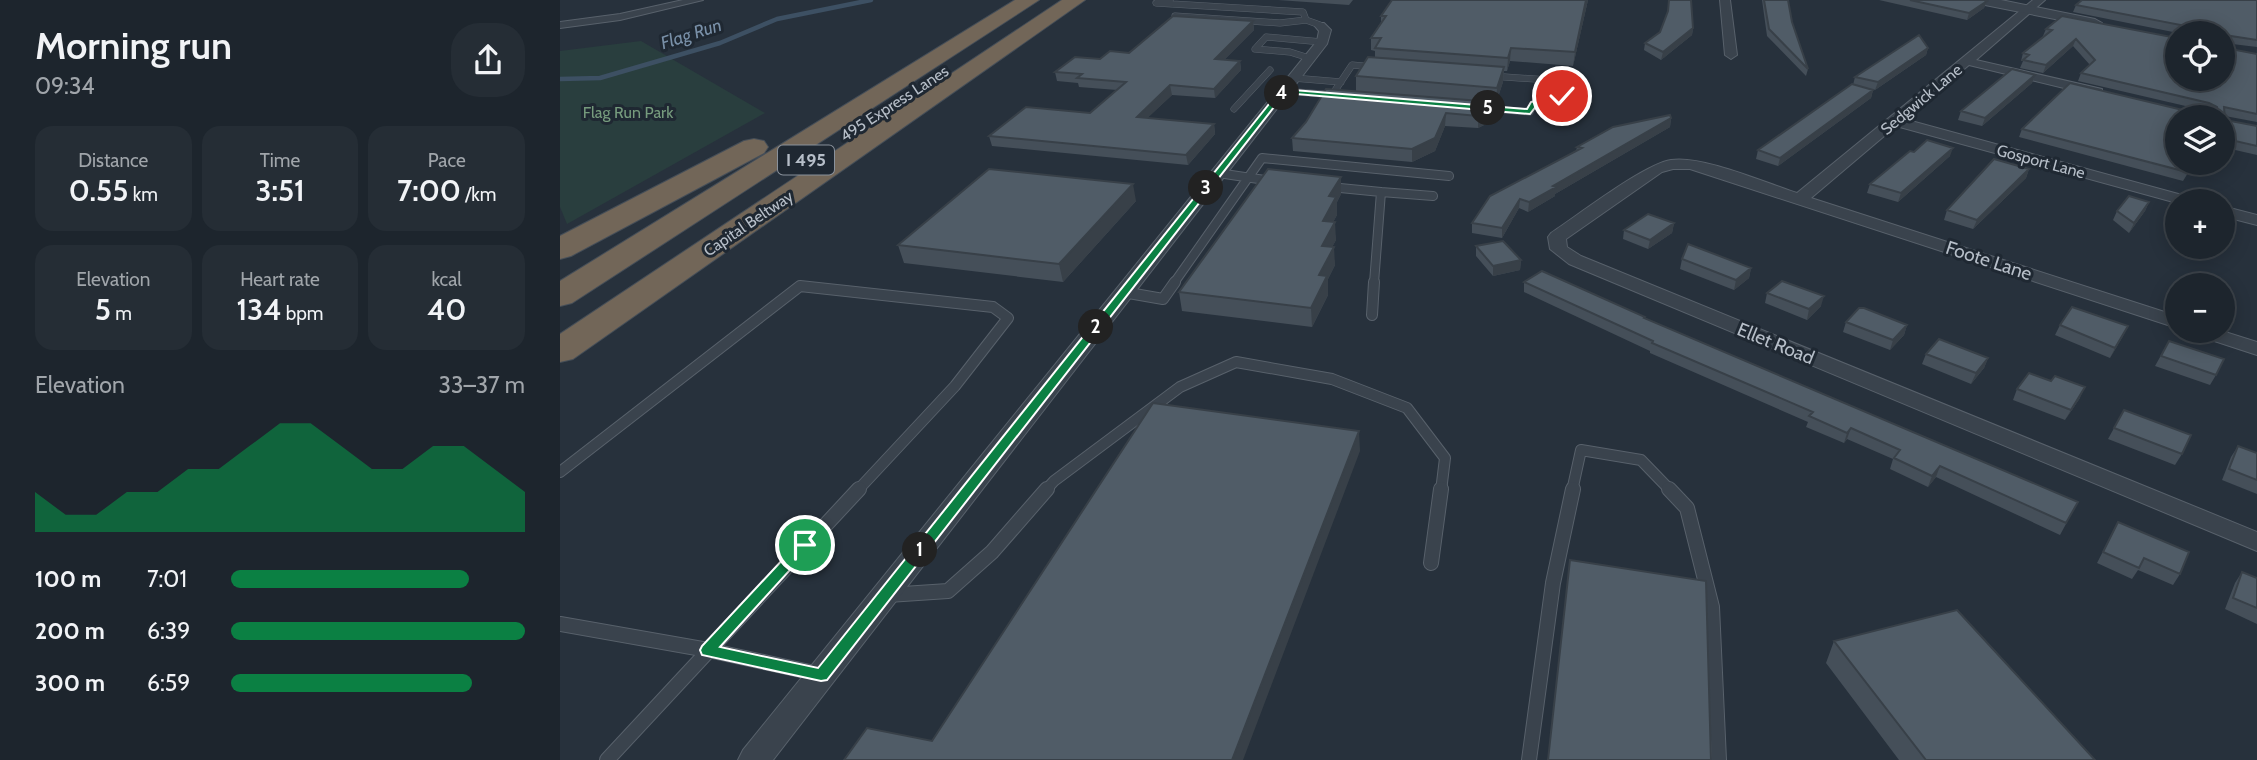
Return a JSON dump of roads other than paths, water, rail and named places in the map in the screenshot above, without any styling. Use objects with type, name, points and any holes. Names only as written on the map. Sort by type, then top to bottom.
[{"type":"highway","name":"I 495","points":[[560,266],[1003,0]]},
{"type":"highway","name":"495 Express Lanes","points":[[560,296],[1029,0]]},
{"type":"highway","name":"495 Express Lanes","points":[[560,321],[1052,0]]},
{"type":"highway","name":"Capital Beltway","points":[[560,351],[1075,0]]},
{"type":"highway","points":[[560,249],[796,125]]},
{"type":"highway","points":[[560,368],[770,209]]},
{"type":"street","points":[[560,25],[620,17],[698,0]]},
{"type":"street","points":[[1725,0],[1731,55]]},
{"type":"street","points":[[1980,0],[2034,5],[2109,26]]},
{"type":"street","name":"Sedgwick Lane","points":[[1801,198],[2034,5]]},
{"type":"street","points":[[754,760],[1288,84],[1314,36]]},
{"type":"street","points":[[1966,61],[2112,95]]},
{"type":"street","name":"Gosport Lane","points":[[1894,121],[2165,195]]},
{"type":"street","name":"Ellet Road","points":[[1801,198],[1702,166],[1672,164],[1657,169],[1560,233],[1556,245],[1575,260],[2257,542]]},
{"type":"street","name":"Foote Lane","points":[[1801,198],[2165,318]]},
{"type":"street","points":[[2235,214],[2257,220]]},
{"type":"street","points":[[2235,342],[2257,349]]},
{"type":"lane","points":[[1170,0],[1156,3],[1303,12],[1314,36]]},
{"type":"lane","points":[[1233,8],[1242,0]]},
{"type":"lane","points":[[1175,16],[1280,23],[1314,36]]},
{"type":"lane","points":[[1314,36],[1290,52],[1255,49],[1266,37],[1314,36]]},
{"type":"lane","points":[[1332,95],[1352,65],[1379,67]]},
{"type":"lane","points":[[1234,109],[1270,70]]},
{"type":"lane","points":[[1477,107],[1530,112],[1534,103],[1562,96],[1579,82],[1484,75]]},
{"type":"lane","points":[[1288,84],[1341,82]]},
{"type":"lane","points":[[1288,84],[1345,96]]},
{"type":"lane","points":[[1123,292],[1163,299],[1262,158],[1449,176]]},
{"type":"lane","points":[[1218,173],[1288,183]]},
{"type":"lane","points":[[1315,185],[1433,196]]},
{"type":"lane","points":[[1372,316],[1381,192]]},
{"type":"lane","points":[[560,472],[800,286],[993,307],[1009,318],[955,386],[607,760]]},
{"type":"lane","points":[[885,595],[948,591],[992,552],[1054,481],[1180,387],[1236,362],[1332,379],[1407,408],[1445,458],[1432,564]]},
{"type":"lane","points":[[1529,760],[1553,583],[1581,450],[1641,460],[1687,508],[1712,607],[1719,760]]},
{"type":"lane","points":[[560,624],[708,650],[821,675]]},
{"type":"waterway","name":"Flag Run","points":[[560,79],[600,78],[720,43],[777,19],[871,0]]},
{"type":"park label","name":"Flag Run Park","points":[[628,112]]}]
